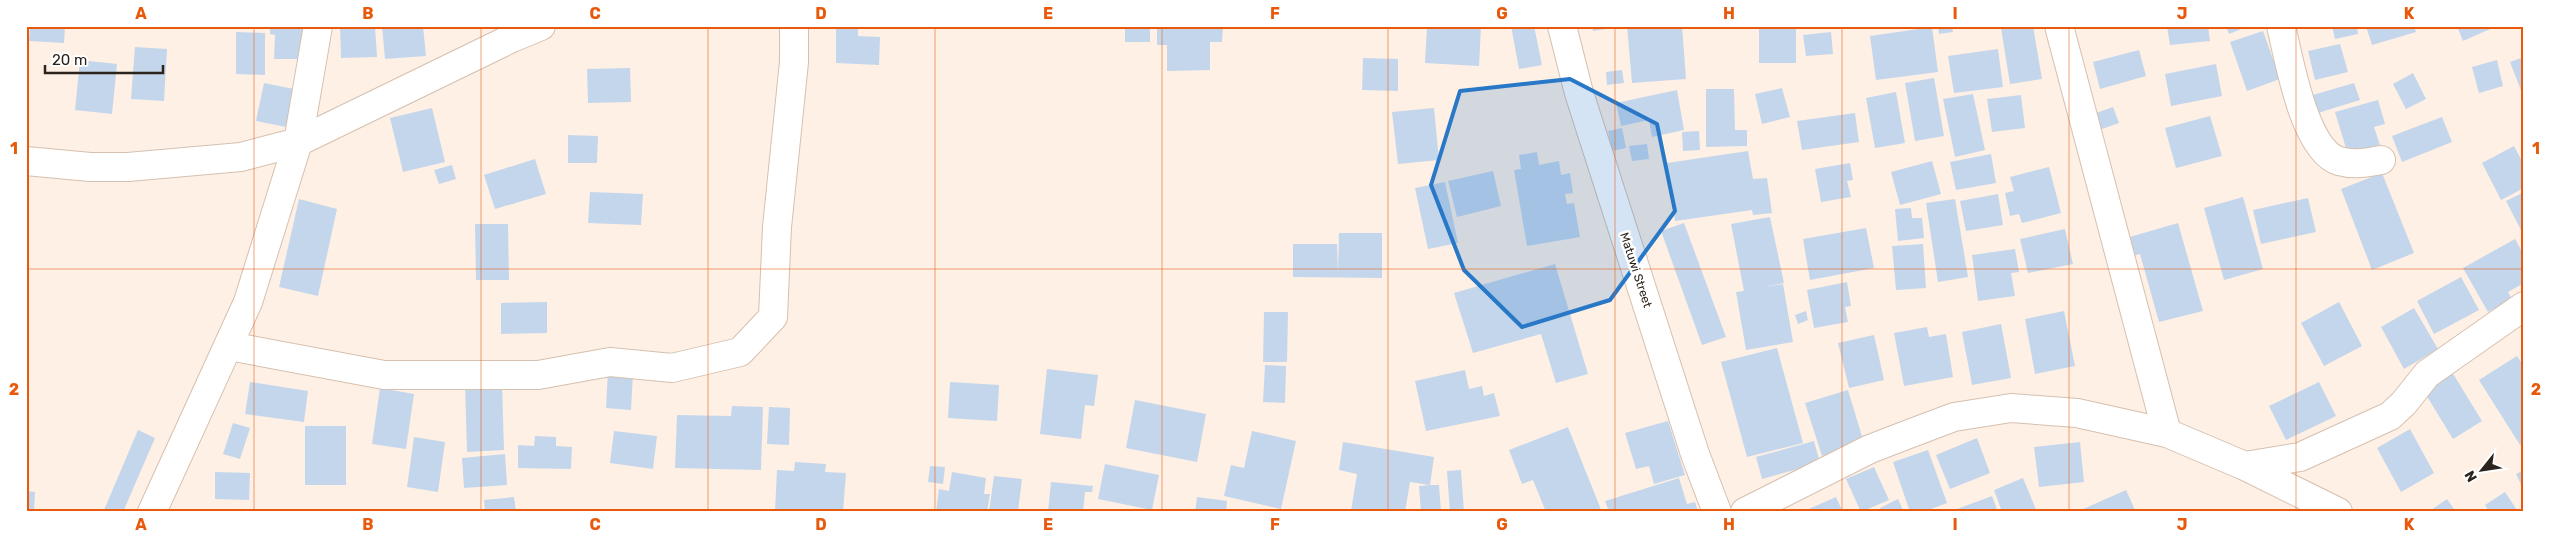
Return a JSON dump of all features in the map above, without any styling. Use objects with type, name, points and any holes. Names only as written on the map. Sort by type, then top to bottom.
[{"type":"street","points":[[152,512],[248,302],[298,142],[318,26]]},
{"type":"street","points":[[26,162],[90,167],[128,167],[241,157],[298,142],[512,38],[541,26]]},
{"type":"street","points":[[229,346],[384,374],[538,375],[610,362],[672,368],[740,352],[773,318],[777,227],[794,62],[794,26]]},
{"type":"street","name":"Matuwi Street","points":[[1562,26],[1582,102],[1695,454],[1717,512]]},
{"type":"street","points":[[2060,26],[2167,433]]},
{"type":"street","points":[[2281,26],[2305,120],[2317,145],[2337,161],[2360,164],[2381,160]]},
{"type":"street","points":[[2245,466],[2300,457],[2390,416],[2404,404],[2427,374],[2524,306]]},
{"type":"street","points":[[1745,512],[1870,449],[1954,417],[2021,408],[2077,413],[2167,433],[2245,466],[2338,512]]},
{"type":"highlighted area","points":[[1570,79],[1657,124],[1675,211],[1610,300],[1522,327],[1464,270],[1431,185],[1460,91]]},
{"type":"building","points":[[30,26],[65,26],[64,43],[29,41]]},
{"type":"building","points":[[270,26],[304,26],[304,59],[274,59],[275,35],[270,34]]},
{"type":"building","points":[[340,26],[375,26],[377,57],[341,58]]},
{"type":"building","points":[[382,26],[423,26],[426,56],[385,59]]},
{"type":"building","points":[[836,26],[858,26],[858,36],[880,37],[879,65],[836,63]]},
{"type":"building","points":[[1125,26],[1150,26],[1150,42],[1125,42]]},
{"type":"building","points":[[1157,26],[1223,26],[1222,42],[1210,42],[1210,70],[1167,71],[1167,45],[1157,45]]},
{"type":"building","points":[[1427,26],[1481,26],[1479,66],[1425,63]]},
{"type":"building","points":[[1511,26],[1534,26],[1542,65],[1519,69]]},
{"type":"building","points":[[1592,26],[1617,26],[1618,27],[1593,31]]},
{"type":"building","points":[[1627,26],[1682,26],[1686,79],[1632,83]]},
{"type":"building","points":[[1759,26],[1796,26],[1796,63],[1759,63]]},
{"type":"building","points":[[1938,26],[1952,26],[1953,32],[1939,34]]},
{"type":"building","points":[[2033,26],[2042,79],[2010,84],[2001,28]]},
{"type":"building","points":[[2167,26],[2208,26],[2210,41],[2170,45]]},
{"type":"building","points":[[2226,26],[2249,26],[2229,34]]},
{"type":"building","points":[[2332,26],[2357,26],[2358,34],[2335,39]]},
{"type":"building","points":[[2366,26],[2414,26],[2416,32],[2372,45]]},
{"type":"building","points":[[2457,26],[2497,26],[2463,41]]},
{"type":"building","points":[[1932,27],[1938,72],[1876,80],[1870,36]]},
{"type":"building","points":[[2263,31],[2280,79],[2247,91],[2230,42]]},
{"type":"building","points":[[236,32],[265,33],[265,75],[236,74]]},
{"type":"building","points":[[1831,32],[1833,54],[1806,56],[1803,35]]},
{"type":"building","points":[[2340,44],[2348,72],[2315,80],[2308,51]]},
{"type":"building","points":[[135,47],[167,49],[164,101],[131,99]]},
{"type":"building","points":[[1998,49],[2003,87],[1954,93],[1948,56]]},
{"type":"building","points":[[2139,50],[2146,76],[2100,89],[2093,62]]},
{"type":"building","points":[[2524,57],[2524,98],[2510,62]]},
{"type":"building","points":[[1363,58],[1398,59],[1398,91],[1362,90]]},
{"type":"building","points":[[80,60],[117,64],[112,114],[75,110]]},
{"type":"building","points":[[2497,60],[2503,86],[2479,93],[2472,67]]},
{"type":"building","points":[[2216,64],[2222,96],[2171,106],[2165,74]]},
{"type":"building","points":[[630,68],[631,102],[588,103],[587,69]]},
{"type":"building","points":[[1622,70],[1624,83],[1607,85],[1606,72]]},
{"type":"building","points":[[2413,73],[2426,99],[2406,109],[2393,84]]},
{"type":"building","points":[[1934,78],[1944,136],[1915,141],[1905,83]]},
{"type":"building","points":[[264,83],[299,90],[291,128],[256,121]]},
{"type":"building","points":[[2354,83],[2360,100],[2318,113],[2313,95]]},
{"type":"building","points":[[1782,88],[1790,117],[1762,124],[1755,94]]},
{"type":"building","points":[[1706,89],[1734,89],[1735,130],[1747,130],[1747,146],[1706,147]]},
{"type":"building","points":[[1677,90],[1684,130],[1652,137],[1649,120],[1621,126],[1616,103]]},
{"type":"building","points":[[1896,92],[1905,143],[1875,148],[1866,98]]},
{"type":"building","points":[[1973,94],[1985,150],[1955,157],[1943,99]]},
{"type":"building","points":[[2021,95],[2025,128],[1992,132],[1987,99]]},
{"type":"building","points":[[2378,100],[2385,124],[2374,127],[2380,145],[2348,155],[2335,112]]},
{"type":"building","points":[[2113,107],[2119,123],[2099,130],[2093,114]]},
{"type":"building","points":[[432,108],[445,162],[403,172],[390,118]]},
{"type":"building","points":[[1434,108],[1439,160],[1398,164],[1392,112]]},
{"type":"building","points":[[1855,113],[1859,142],[1802,150],[1797,121]]},
{"type":"building","points":[[2210,116],[2222,156],[2176,168],[2165,128]]},
{"type":"building","points":[[2442,117],[2452,142],[2402,162],[2392,136]]},
{"type":"building","points":[[1622,128],[1626,148],[1612,151],[1608,131]]},
{"type":"building","points":[[1699,131],[1700,150],[1683,151],[1682,132]]},
{"type":"building","points":[[568,135],[598,136],[597,163],[568,163]]},
{"type":"building","points":[[1647,144],[1649,159],[1632,161],[1629,146]]},
{"type":"building","points":[[2514,146],[2524,165],[2524,188],[2501,200],[2482,163]]},
{"type":"building","points":[[1748,151],[1753,179],[1767,178],[1772,213],[1753,215],[1752,210],[1675,221],[1667,163]]},
{"type":"building","points":[[1537,152],[1539,165],[1559,161],[1561,175],[1570,173],[1573,193],[1565,194],[1567,204],[1574,203],[1580,237],[1527,246],[1514,170],[1521,169],[1519,155]]},
{"type":"building","points":[[1991,154],[1996,183],[1956,190],[1950,162]]},
{"type":"building","points":[[535,159],[546,194],[495,209],[484,175]]},
{"type":"building","points":[[1932,161],[1941,194],[1900,205],[1891,172]]},
{"type":"building","points":[[1850,163],[1853,180],[1847,181],[1851,197],[1821,202],[1815,169]]},
{"type":"building","points":[[452,165],[456,179],[439,184],[434,170]]},
{"type":"building","points":[[2049,167],[2061,213],[2022,223],[2019,214],[2010,216],[2005,193],[2014,191],[2010,177]]},
{"type":"building","points":[[1493,171],[1501,206],[1457,217],[1448,181]]},
{"type":"building","points":[[2382,173],[2414,253],[2372,270],[2341,189]]},
{"type":"building","points":[[1445,182],[1458,243],[1428,249],[1415,188]]},
{"type":"building","points":[[590,192],[643,194],[641,225],[588,223]]},
{"type":"building","points":[[2524,192],[2524,236],[2506,201]]},
{"type":"building","points":[[1998,194],[2003,225],[1966,231],[1960,201]]},
{"type":"building","points":[[2243,197],[2263,269],[2224,280],[2204,208]]},
{"type":"building","points":[[2308,198],[2316,232],[2261,244],[2253,210]]},
{"type":"building","points":[[299,199],[337,209],[318,296],[279,287]]},
{"type":"building","points":[[1955,199],[1968,277],[1938,282],[1926,203]]},
{"type":"building","points":[[1911,208],[1912,218],[1922,218],[1924,238],[1898,241],[1895,209]]},
{"type":"building","points":[[1770,217],[1784,283],[1763,287],[1783,284],[1793,342],[1746,350],[1736,292],[1744,291],[1731,224]]},
{"type":"building","points":[[1684,223],[1726,337],[1702,345],[1661,231]]},
{"type":"building","points":[[2178,223],[2203,311],[2159,322],[2140,254],[2129,257],[2123,239]]},
{"type":"building","points":[[475,224],[508,224],[509,280],[476,280]]},
{"type":"building","points":[[1866,228],[1874,268],[1810,280],[1803,239]]},
{"type":"building","points":[[2065,229],[2073,264],[2028,273],[2020,239]]},
{"type":"building","points":[[1339,233],[1382,233],[1382,278],[1293,277],[1293,244],[1337,244],[1338,274]]},
{"type":"building","points":[[2515,239],[2524,255],[2524,283],[2508,292],[2512,299],[2488,312],[2463,268]]},
{"type":"building","points":[[1923,244],[1926,288],[1896,290],[1892,246]]},
{"type":"building","points":[[2015,249],[2019,272],[2011,273],[2015,296],[1978,301],[1972,255]]},
{"type":"building","points":[[1555,264],[1588,374],[1556,383],[1541,334],[1473,353],[1454,293]]},
{"type":"building","points":[[2461,277],[2479,310],[2434,334],[2417,301]]},
{"type":"building","points":[[1847,282],[1851,306],[1845,307],[1848,322],[1814,328],[1807,290]]},
{"type":"building","points":[[547,302],[547,333],[501,334],[501,303]]},
{"type":"building","points":[[2339,302],[2362,346],[2324,366],[2301,323]]},
{"type":"building","points":[[2414,308],[2438,349],[2404,369],[2381,327]]},
{"type":"building","points":[[1806,311],[1808,320],[1798,324],[1795,315]]},
{"type":"building","points":[[2064,311],[2075,366],[2035,374],[2025,319]]},
{"type":"building","points":[[1264,312],[1288,312],[1287,362],[1263,362]]},
{"type":"building","points":[[2001,324],[2011,378],[1972,385],[1962,332]]},
{"type":"building","points":[[1927,327],[1929,337],[1946,334],[1953,377],[1904,386],[1894,333]]},
{"type":"building","points":[[1874,335],[1884,380],[1849,388],[1838,343]]},
{"type":"building","points":[[1777,348],[1803,443],[1747,457],[1721,362]]},
{"type":"building","points":[[2517,356],[2524,366],[2524,442],[2520,445],[2479,380]]},
{"type":"building","points":[[1265,365],[1286,366],[1285,403],[1263,402]]},
{"type":"building","points":[[1047,369],[1098,375],[1094,406],[1085,405],[1081,439],[1040,434]]},
{"type":"building","points":[[1465,370],[1469,389],[1482,386],[1484,396],[1494,393],[1500,416],[1426,431],[1415,381]]},
{"type":"building","points":[[608,371],[633,373],[631,410],[606,408]]},
{"type":"building","points":[[2452,372],[2482,421],[2453,439],[2423,390]]},
{"type":"building","points":[[250,382],[308,391],[304,422],[245,414]]},
{"type":"building","points":[[950,382],[999,385],[997,421],[948,418]]},
{"type":"building","points":[[2319,382],[2336,416],[2286,440],[2269,406]]},
{"type":"building","points":[[502,383],[504,450],[467,452],[465,384]]},
{"type":"building","points":[[380,388],[414,394],[406,449],[372,444]]},
{"type":"building","points":[[1848,390],[1864,443],[1822,456],[1805,403]]},
{"type":"building","points":[[1135,400],[1206,414],[1197,462],[1126,448]]},
{"type":"building","points":[[732,406],[763,407],[761,470],[675,468],[677,415],[731,416]]},
{"type":"building","points":[[769,407],[790,408],[789,445],[767,444]]},
{"type":"building","points":[[1668,421],[1685,475],[1654,484],[1649,466],[1636,469],[1625,433]]},
{"type":"building","points":[[233,423],[250,428],[240,459],[223,454]]},
{"type":"building","points":[[305,426],[346,426],[346,485],[305,485]]},
{"type":"building","points":[[1568,427],[1602,512],[1546,512],[1533,480],[1522,484],[1509,450]]},
{"type":"building","points":[[2410,429],[2434,473],[2401,492],[2377,448]]},
{"type":"building","points":[[138,430],[155,438],[123,512],[106,512],[104,510]]},
{"type":"building","points":[[614,431],[657,436],[653,469],[610,463]]},
{"type":"building","points":[[1252,431],[1296,441],[1281,509],[1224,496],[1231,465],[1244,468]]},
{"type":"building","points":[[535,436],[556,437],[556,446],[572,447],[571,469],[518,468],[518,445],[534,446]]},
{"type":"building","points":[[414,437],[445,442],[438,492],[407,487]]},
{"type":"building","points":[[1977,438],[1990,473],[1950,489],[1936,455]]},
{"type":"building","points":[[1814,441],[1820,463],[1762,479],[1756,457]]},
{"type":"building","points":[[1343,442],[1434,457],[1430,485],[1410,482],[1405,512],[1351,511],[1357,474],[1339,470]]},
{"type":"building","points":[[2080,442],[2084,482],[2039,487],[2034,447]]},
{"type":"building","points":[[1928,450],[1947,503],[1923,512],[1910,512],[1893,462]]},
{"type":"building","points":[[505,454],[507,485],[464,488],[462,458]]},
{"type":"building","points":[[795,462],[826,464],[825,472],[846,473],[843,512],[775,511],[777,470],[794,471]]},
{"type":"building","points":[[1105,464],[1159,475],[1152,510],[1098,499]]},
{"type":"building","points":[[930,466],[945,467],[943,484],[928,482]]},
{"type":"building","points":[[1874,467],[1889,500],[1861,512],[1846,479]]},
{"type":"building","points":[[1461,470],[1464,512],[1450,512],[1447,471]]},
{"type":"building","points":[[2524,470],[2524,491],[2516,474]]},
{"type":"building","points":[[215,472],[250,473],[249,500],[215,499]]},
{"type":"building","points":[[952,472],[986,478],[984,494],[990,494],[987,512],[936,512],[939,489],[949,491]]},
{"type":"building","points":[[994,476],[1022,479],[1018,512],[989,512]]},
{"type":"building","points":[[1679,478],[1687,504],[1695,502],[1698,512],[1609,512],[1605,501]]},
{"type":"building","points":[[2023,478],[2037,512],[2002,512],[1994,490]]},
{"type":"building","points":[[1051,482],[1093,486],[1092,492],[1085,492],[1083,512],[1048,512]]},
{"type":"building","points":[[1439,485],[1441,512],[1421,512],[1419,486]]},
{"type":"building","points":[[2126,490],[2136,512],[2082,512],[2081,510]]},
{"type":"building","points":[[26,491],[35,492],[34,512],[26,512]]},
{"type":"building","points":[[2505,492],[2517,510],[2514,512],[2489,512],[2485,505]]},
{"type":"building","points":[[1992,496],[1998,512],[1949,512]]},
{"type":"building","points":[[514,497],[516,512],[485,512],[484,500]]},
{"type":"building","points":[[1197,497],[1227,501],[1226,512],[1195,512]]},
{"type":"building","points":[[1836,497],[1843,512],[1802,512]]},
{"type":"building","points":[[1898,499],[1904,512],[1882,512],[1880,508]]},
{"type":"building","points":[[2447,499],[2456,512],[2428,512]]}]
